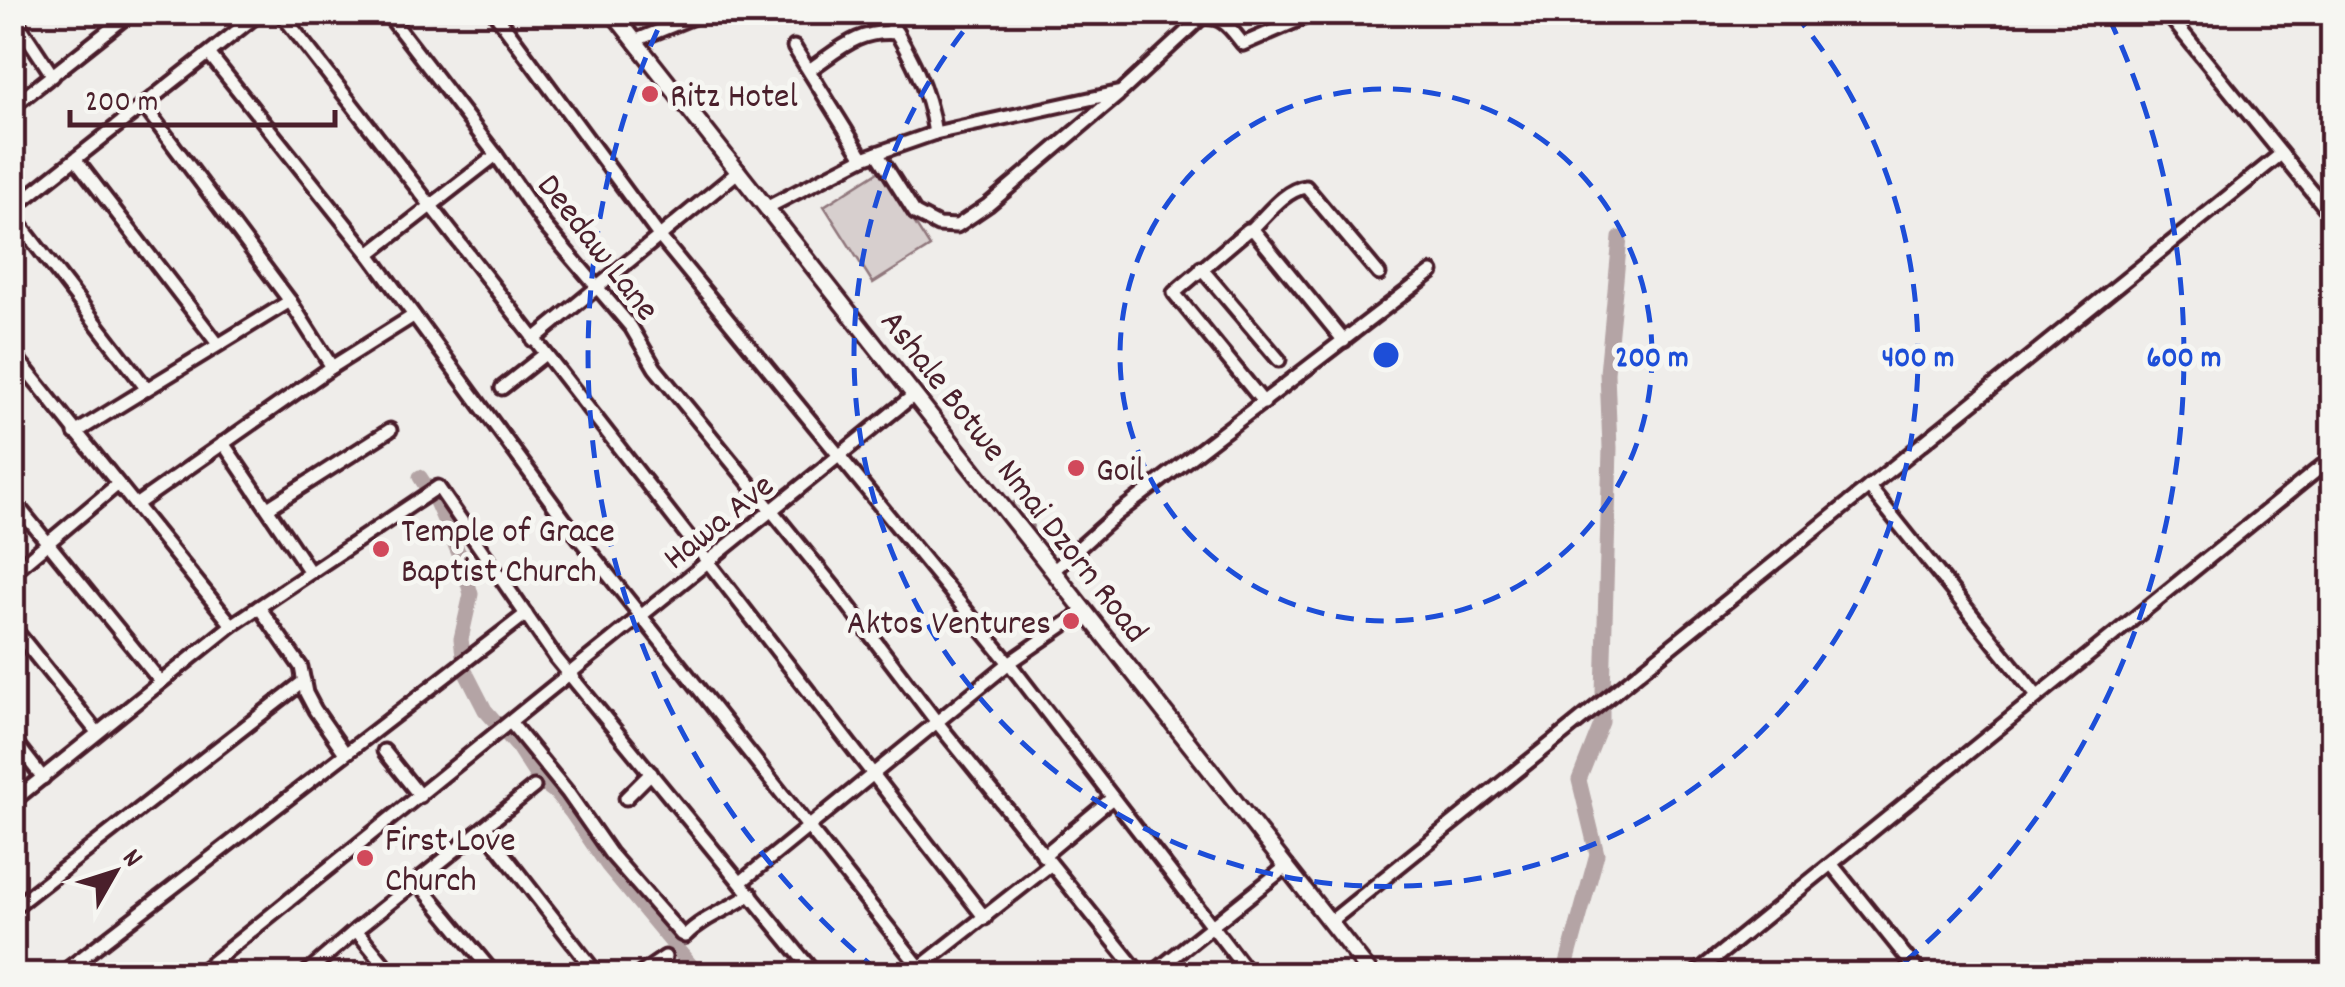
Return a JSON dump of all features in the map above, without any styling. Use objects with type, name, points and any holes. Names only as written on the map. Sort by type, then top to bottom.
[{"type":"main road","name":"Ashale Botwe Nmai Dzorn Road","points":[[612,12],[1371,974]]},
{"type":"street","points":[[12,107],[132,12]]},
{"type":"street","points":[[146,388],[12,211],[261,12]]},
{"type":"street","points":[[280,12],[985,918]]},
{"type":"street","name":"Deedaw Lane","points":[[386,12],[496,155],[545,226],[631,327],[656,368],[1140,974]]},
{"type":"street","points":[[494,12],[660,236],[1009,663],[1249,974]]},
{"type":"street","points":[[634,41],[706,12]]},
{"type":"street","points":[[884,12],[918,68],[935,132]]},
{"type":"street","points":[[877,153],[915,213],[938,226],[957,226],[988,205],[1121,92],[1201,18],[1214,16],[1224,21],[1244,44],[1317,12]]},
{"type":"street","points":[[2166,12],[2332,216]]},
{"type":"street","points":[[12,14],[52,76]]},
{"type":"street","points":[[809,70],[862,34],[877,30],[896,32]]},
{"type":"street","points":[[794,47],[863,158]]},
{"type":"street","points":[[210,55],[369,254],[564,519],[922,971],[985,918],[1111,799]]},
{"type":"street","points":[[768,207],[863,158],[935,132],[1121,92]]},
{"type":"street","points":[[144,106],[290,301],[332,367]]},
{"type":"street","points":[[1330,922],[2282,154]]},
{"type":"street","points":[[369,254],[496,155]]},
{"type":"street","points":[[76,160],[218,344]]},
{"type":"street","points":[[533,340],[739,171]]},
{"type":"street","points":[[1264,403],[1174,293],[1301,186],[1306,187],[1380,274]]},
{"type":"street","points":[[1251,230],[1344,341]]},
{"type":"street","points":[[1202,268],[1279,360]]},
{"type":"street","points":[[1053,571],[1118,514],[1432,272]]},
{"type":"street","points":[[76,432],[290,301]]},
{"type":"street","points":[[137,504],[332,367],[413,316]]},
{"type":"street","points":[[12,352],[232,625]]},
{"type":"street","points":[[502,388],[545,354]]},
{"type":"street","name":"Hawa Ave","points":[[198,974],[914,395]]},
{"type":"street","points":[[268,508],[390,430]]},
{"type":"street","points":[[223,442],[310,572]]},
{"type":"street","points":[[1694,974],[2332,458]]},
{"type":"street","points":[[12,574],[118,484]]},
{"type":"street","points":[[1869,487],[2037,696]]},
{"type":"street","points":[[12,802],[232,625],[438,488],[570,676],[815,974]]},
{"type":"street","points":[[12,499],[161,682]]},
{"type":"street","points":[[259,607],[301,668],[306,693],[345,753]]},
{"type":"street","points":[[741,882],[1009,663],[1084,611]]},
{"type":"street","points":[[61,974],[526,614]]},
{"type":"street","points":[[12,626],[97,732]]},
{"type":"street","points":[[12,909],[304,680]]},
{"type":"street","points":[[506,727],[568,793],[610,853],[681,934],[685,936],[698,922],[720,915],[750,894]]},
{"type":"street","points":[[12,738],[43,778]]},
{"type":"street","points":[[384,751],[420,796]]},
{"type":"street","points":[[626,798],[650,773]]},
{"type":"street","points":[[305,974],[534,787]]},
{"type":"street","points":[[483,828],[597,974]]},
{"type":"street","points":[[1152,974],[1286,866]]},
{"type":"street","points":[[1832,866],[1920,974]]},
{"type":"street","points":[[417,881],[494,974]]},
{"type":"street","points":[[356,930],[392,974]]},
{"type":"street","points":[[640,974],[665,958]]},
{"type":"street","points":[[791,974],[806,963]]},
{"type":"shaded area","points":[[881,170],[930,247],[873,283],[824,206]]},
{"type":"shaded area","points":[[1031,495],[1036,500],[1032,530],[1028,533],[1009,508]]},
{"type":"waterway","points":[[1603,693],[1610,448],[1607,373],[1620,238]]},
{"type":"waterway","points":[[420,477],[460,556],[471,594],[461,639],[465,671],[485,710],[517,746],[539,780],[556,793],[608,866],[698,974]]},
{"type":"waterway","points":[[1564,974],[1597,854],[1579,780],[1602,722],[1602,711]]},
{"type":"place","name":"Ritz Hotel","points":[[650,94]]},
{"type":"place","name":"Goil","points":[[1076,468]]},
{"type":"place","name":"Temple of Grace Baptist Church","points":[[381,549]]},
{"type":"place","name":"Aktos Ventures","points":[[1071,621]]},
{"type":"place","name":"First Love Church","points":[[365,858]]}]
